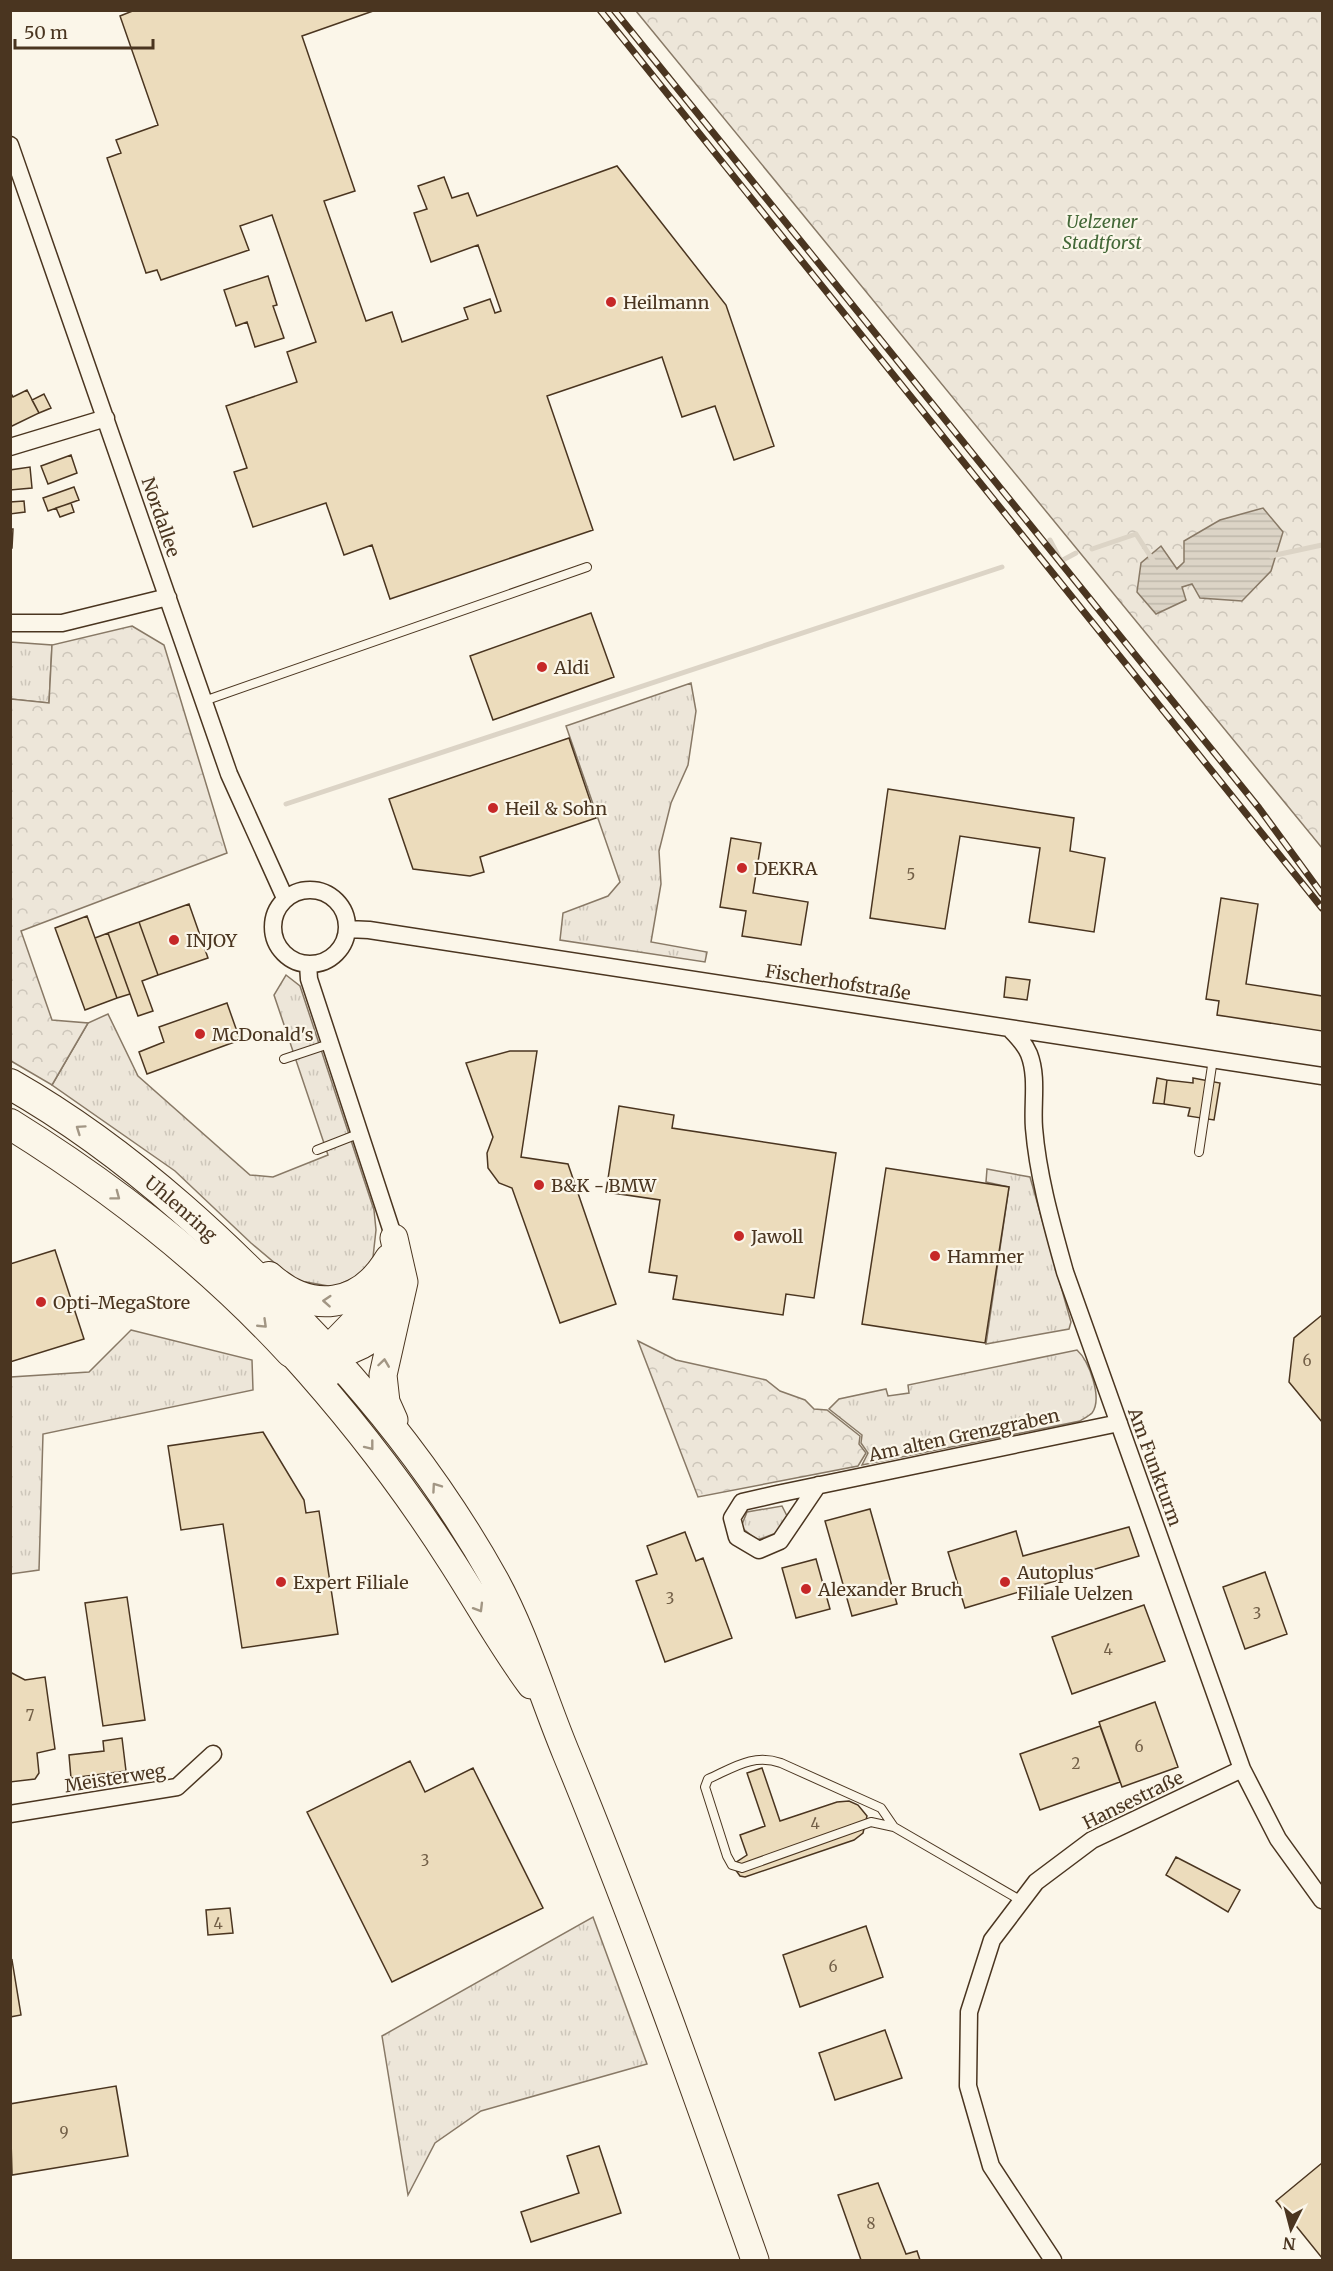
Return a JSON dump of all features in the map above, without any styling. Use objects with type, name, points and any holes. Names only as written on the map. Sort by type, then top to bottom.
[{"type":"highway","name":"Uhlenring","points":[[10,1084],[67,1119],[162,1188],[332,1356]]},
{"type":"highway","name":"Uhlenring","points":[[10,1124],[78,1167],[166,1235],[239,1300],[291,1352]]},
{"type":"highway","points":[[162,1188],[213,1226],[280,1287],[300,1296],[337,1301],[351,1297],[377,1276],[392,1248]]},
{"type":"main road","points":[[334,1401],[329,1375],[332,1356],[342,1334],[371,1305],[382,1284],[392,1248]]},
{"type":"main road","points":[[392,1248],[404,1282],[383,1366],[383,1382],[386,1402],[402,1439]]},
{"type":"main road","points":[[291,1352],[310,1356],[332,1356],[351,1351],[368,1342],[387,1326],[394,1316]]},
{"type":"main road","points":[[291,1352],[334,1401],[416,1508],[503,1647],[547,1705]]},
{"type":"main road","points":[[332,1356],[402,1439],[444,1498],[495,1581],[521,1632],[547,1705],[638,1931],[755,2260]]},
{"type":"street","name":"Nordallee","points":[[10,145],[229,774],[285,898]]},
{"type":"street","points":[[10,447],[24,445],[106,418]]},
{"type":"street","points":[[10,623],[63,623],[168,597]]},
{"type":"street","points":[[304,890],[325,892],[340,906],[347,928],[344,942],[334,956],[316,964],[308,964],[291,960],[276,943],[272,924],[275,912],[285,898],[304,890]]},
{"type":"street","name":"Fischerhofstraße","points":[[347,928],[380,931],[1323,1076]]},
{"type":"street","points":[[308,964],[309,979],[392,1248]]},
{"type":"street","name":"Am Funkturm","points":[[1010,1029],[1029,1053],[1034,1072],[1034,1126],[1047,1208],[1065,1272],[1242,1769],[1278,1839],[1323,1900]]},
{"type":"street","name":"Am alten Grenzgraben","points":[[818,1485],[780,1541],[759,1550],[737,1537],[732,1518],[742,1502],[818,1485],[1119,1423]]},
{"type":"street","name":"Meisterweg","points":[[10,1814],[177,1787],[213,1754]]},
{"type":"street","name":"Hansestraße","points":[[1053,2260],[991,2166],[968,2086],[969,2012],[992,1940],[1020,1900],[1036,1882],[1092,1840],[1242,1769]]},
{"type":"lane","points":[[204,701],[587,567]]},
{"type":"lane","points":[[284,1059],[329,1044]]},
{"type":"lane","points":[[1199,1152],[1213,1059]]},
{"type":"lane","points":[[317,1150],[358,1134]]},
{"type":"lane","points":[[894,1827],[881,1808],[768,1758],[754,1758],[708,1779],[705,1787],[732,1865],[742,1868],[871,1822],[894,1827],[1020,1900]]},
{"type":"green space","name":"Uelzener Stadtforst","points":[[636,11],[1322,11],[1322,848]],"holes":[[[1161,547],[1176,569],[1184,563],[1192,583],[1182,587]]]},
{"type":"green space","points":[[132,626],[164,645],[227,853],[21,931],[52,1020],[88,1023],[52,1085],[11,1061],[11,699],[49,703],[52,645]]},
{"type":"green space","points":[[10,642],[52,645],[49,703],[11,699]]},
{"type":"green space","points":[[691,683],[696,711],[688,765],[671,803],[659,851],[661,884],[651,942],[707,952],[705,962],[560,940],[563,913],[608,896],[620,882],[566,726]]},
{"type":"green space","points":[[286,975],[300,986],[374,1210],[376,1230],[373,1257],[364,1273],[334,1287],[295,1280],[251,1243],[175,1171],[52,1085],[88,1023],[108,1014],[138,1076],[250,1175],[273,1177],[328,1155],[274,995]]},
{"type":"green space","points":[[987,1169],[1030,1177],[1071,1322],[1069,1329],[986,1344],[1009,1187],[986,1182]]},
{"type":"green space","points":[[131,1330],[252,1360],[253,1390],[43,1434],[39,1570],[11,1574],[11,1377],[89,1372]]},
{"type":"green space","points":[[638,1341],[676,1360],[766,1380],[780,1391],[805,1400],[814,1409],[827,1410],[860,1436],[859,1444],[866,1453],[858,1466],[698,1497]]},
{"type":"green space","points":[[1077,1350],[1090,1371],[1096,1398],[1092,1413],[1080,1421],[862,1465],[868,1453],[861,1443],[862,1435],[829,1409],[839,1399],[886,1389],[888,1396],[909,1393],[908,1385]]},
{"type":"green space","points":[[782,1506],[787,1516],[779,1532],[757,1540],[741,1527],[747,1512]]},
{"type":"green space","points":[[593,1917],[647,2064],[481,2111],[435,2143],[408,2195],[382,2036]]},
{"type":"shaded area","points":[[1263,508],[1283,532],[1271,571],[1242,601],[1200,598],[1192,584],[1182,587],[1186,600],[1156,614],[1137,592],[1141,563],[1161,546],[1177,569],[1184,562],[1184,541],[1220,520]]},
{"type":"building","name":"Heilmann","points":[[135,10],[376,10],[302,36],[355,191],[324,201],[366,321],[392,312],[402,342],[468,319],[464,308],[490,299],[495,313],[501,311],[478,245],[431,262],[414,213],[427,209],[418,186],[444,177],[452,198],[468,193],[477,216],[617,166],[726,305],[774,446],[734,460],[715,406],[682,417],[662,357],[547,396],[593,530],[390,599],[372,545],[344,555],[326,503],[253,527],[234,472],[247,468],[226,406],[297,382],[287,352],[316,342],[272,215],[240,226],[249,250],[161,280],[157,270],[146,273],[107,158],[121,153],[116,140],[158,125],[120,16]]},
{"type":"building","points":[[268,276],[277,305],[273,306],[284,338],[255,347],[247,322],[236,326],[224,290]]},
{"type":"building","points":[[27,390],[39,413],[10,427],[10,392],[13,397]]},
{"type":"building","points":[[44,394],[51,408],[39,413],[32,400]]},
{"type":"building","points":[[71,455],[77,473],[48,484],[41,466]]},
{"type":"building","points":[[30,467],[32,488],[10,490],[10,470]]},
{"type":"building","points":[[74,487],[79,500],[48,511],[43,498]]},
{"type":"building","points":[[24,501],[25,512],[10,514],[10,502]]},
{"type":"building","points":[[71,503],[74,512],[60,517],[56,508]]},
{"type":"building","points":[[10,529],[13,529],[12,548],[10,548]]},
{"type":"building","name":"Aldi","points":[[591,613],[614,677],[493,720],[470,656]]},
{"type":"building","name":"Heil & Sohn","points":[[569,738],[596,818],[480,857],[484,872],[470,876],[413,869],[389,799]]},
{"type":"building","points":[[888,789],[1074,818],[1070,851],[1105,858],[1094,932],[1029,922],[1040,848],[960,836],[945,929],[870,918]]},
{"type":"building","name":"DEKRA","points":[[731,838],[761,843],[753,893],[808,902],[801,945],[742,936],[746,911],[720,907]]},
{"type":"building","points":[[1221,898],[1258,904],[1246,984],[1322,996],[1322,1031],[1217,1015],[1219,1001],[1206,999]]},
{"type":"building","name":"INJOY","points":[[189,904],[208,958],[158,975],[139,922]]},
{"type":"building","points":[[87,916],[117,998],[85,1010],[55,928]]},
{"type":"building","points":[[139,922],[158,975],[142,981],[153,1011],[138,1016],[108,933]]},
{"type":"building","points":[[108,933],[130,994],[117,998],[95,938]]},
{"type":"building","points":[[1006,977],[1030,980],[1027,1000],[1004,997]]},
{"type":"building","name":"McDonald's","points":[[227,1003],[240,1040],[147,1074],[139,1052],[164,1042],[159,1027]]},
{"type":"building","name":"B&K - BMW","points":[[510,1051],[537,1051],[521,1157],[568,1164],[616,1304],[560,1323],[512,1188],[499,1183],[488,1168],[487,1153],[493,1137],[466,1063]]},
{"type":"building","points":[[1157,1078],[1167,1080],[1164,1104],[1153,1103]]},
{"type":"building","points":[[1193,1078],[1220,1083],[1214,1120],[1188,1116],[1190,1108],[1164,1104],[1167,1080],[1193,1083]]},
{"type":"building","name":"Jawoll","points":[[619,1106],[674,1115],[672,1128],[836,1153],[814,1298],[786,1294],[783,1315],[673,1299],[677,1276],[649,1272],[660,1200],[606,1192]]},
{"type":"building","name":"Hammer","points":[[886,1168],[1009,1187],[985,1343],[862,1324]]},
{"type":"building","name":"Opti-MegaStore","points":[[55,1250],[84,1339],[10,1362],[10,1264]]},
{"type":"building","points":[[1322,1315],[1322,1422],[1289,1382],[1294,1338]]},
{"type":"building","name":"Expert Filiale","points":[[263,1432],[304,1500],[306,1513],[319,1511],[338,1634],[242,1648],[223,1524],[181,1530],[168,1446]]},
{"type":"building","points":[[870,1509],[897,1604],[852,1616],[825,1521]]},
{"type":"building","name":"Autoplus Filiale Uelzen","points":[[1129,1527],[1139,1556],[965,1608],[948,1552],[1016,1531],[1023,1556]]},
{"type":"building","points":[[685,1532],[696,1561],[703,1558],[732,1638],[665,1662],[636,1581],[657,1574],[647,1546]]},
{"type":"building","name":"Alexander Bruch","points":[[816,1559],[830,1609],[796,1618],[782,1568]]},
{"type":"building","points":[[1265,1572],[1287,1634],[1245,1649],[1223,1587]]},
{"type":"building","points":[[127,1597],[145,1720],[103,1726],[85,1603]]},
{"type":"building","points":[[1144,1605],[1165,1661],[1072,1694],[1052,1637]]},
{"type":"building","points":[[10,1672],[25,1680],[45,1677],[55,1749],[37,1753],[39,1773],[35,1779],[10,1782]]},
{"type":"building","points":[[1155,1702],[1178,1767],[1122,1787],[1099,1722]]},
{"type":"building","points":[[1100,1726],[1120,1782],[1040,1810],[1020,1754]]},
{"type":"building","points":[[122,1738],[126,1771],[71,1778],[69,1755],[104,1751],[103,1741]]},
{"type":"building","points":[[410,1761],[425,1792],[473,1768],[543,1908],[392,1982],[307,1812]]},
{"type":"building","points":[[762,1768],[780,1821],[837,1802],[849,1801],[858,1805],[867,1816],[863,1833],[854,1840],[745,1877],[740,1876],[735,1869],[735,1863],[747,1855],[740,1835],[765,1826],[747,1773]]},
{"type":"building","points":[[1176,1857],[1240,1890],[1228,1912],[1166,1875]]},
{"type":"building","points":[[230,1908],[233,1933],[208,1935],[206,1910]]},
{"type":"building","points":[[866,1926],[883,1977],[800,2007],[783,1955]]},
{"type":"building","points":[[12,1960],[21,2015],[10,2017],[10,1961]]},
{"type":"building","points":[[885,2030],[902,2078],[835,2100],[819,2053]]},
{"type":"building","points":[[116,2086],[128,2156],[12,2175],[10,2104]]},
{"type":"building","points":[[599,2146],[621,2213],[531,2242],[521,2212],[579,2193],[567,2156]]},
{"type":"building","points":[[1322,2163],[1322,2258],[1276,2201]]},
{"type":"building","points":[[878,2183],[906,2254],[917,2251],[920,2260],[861,2260],[838,2195]]},
{"type":"waterway","points":[[1092,549],[1136,534],[1154,562]]},
{"type":"waterway","points":[[1050,540],[1061,561],[1076,553]]},
{"type":"waterway","points":[[1271,556],[1322,545]]},
{"type":"waterway","points":[[286,804],[1002,567]]},
{"type":"railway","points":[[600,10],[1322,908]]},
{"type":"railway","points":[[614,10],[1259,808],[1322,894]]},
{"type":"place","name":"Heilmann","points":[[611,302]]},
{"type":"place","name":"Aldi","points":[[542,667]]},
{"type":"place","name":"Heil & Sohn","points":[[493,808]]},
{"type":"place","name":"DEKRA","points":[[742,868]]},
{"type":"place","name":"INJOY","points":[[174,940]]},
{"type":"place","name":"McDonald's","points":[[200,1034]]},
{"type":"place","name":"B&K - BMW","points":[[539,1185]]},
{"type":"place","name":"Jawoll","points":[[739,1236]]},
{"type":"place","name":"Hammer","points":[[935,1256]]},
{"type":"place","name":"Opti-MegaStore","points":[[41,1302]]},
{"type":"place","name":"Expert Filiale","points":[[281,1582]]},
{"type":"place","name":"Autoplus Filiale Uelzen","points":[[1005,1582]]},
{"type":"place","name":"Alexander Bruch","points":[[806,1589]]}]
